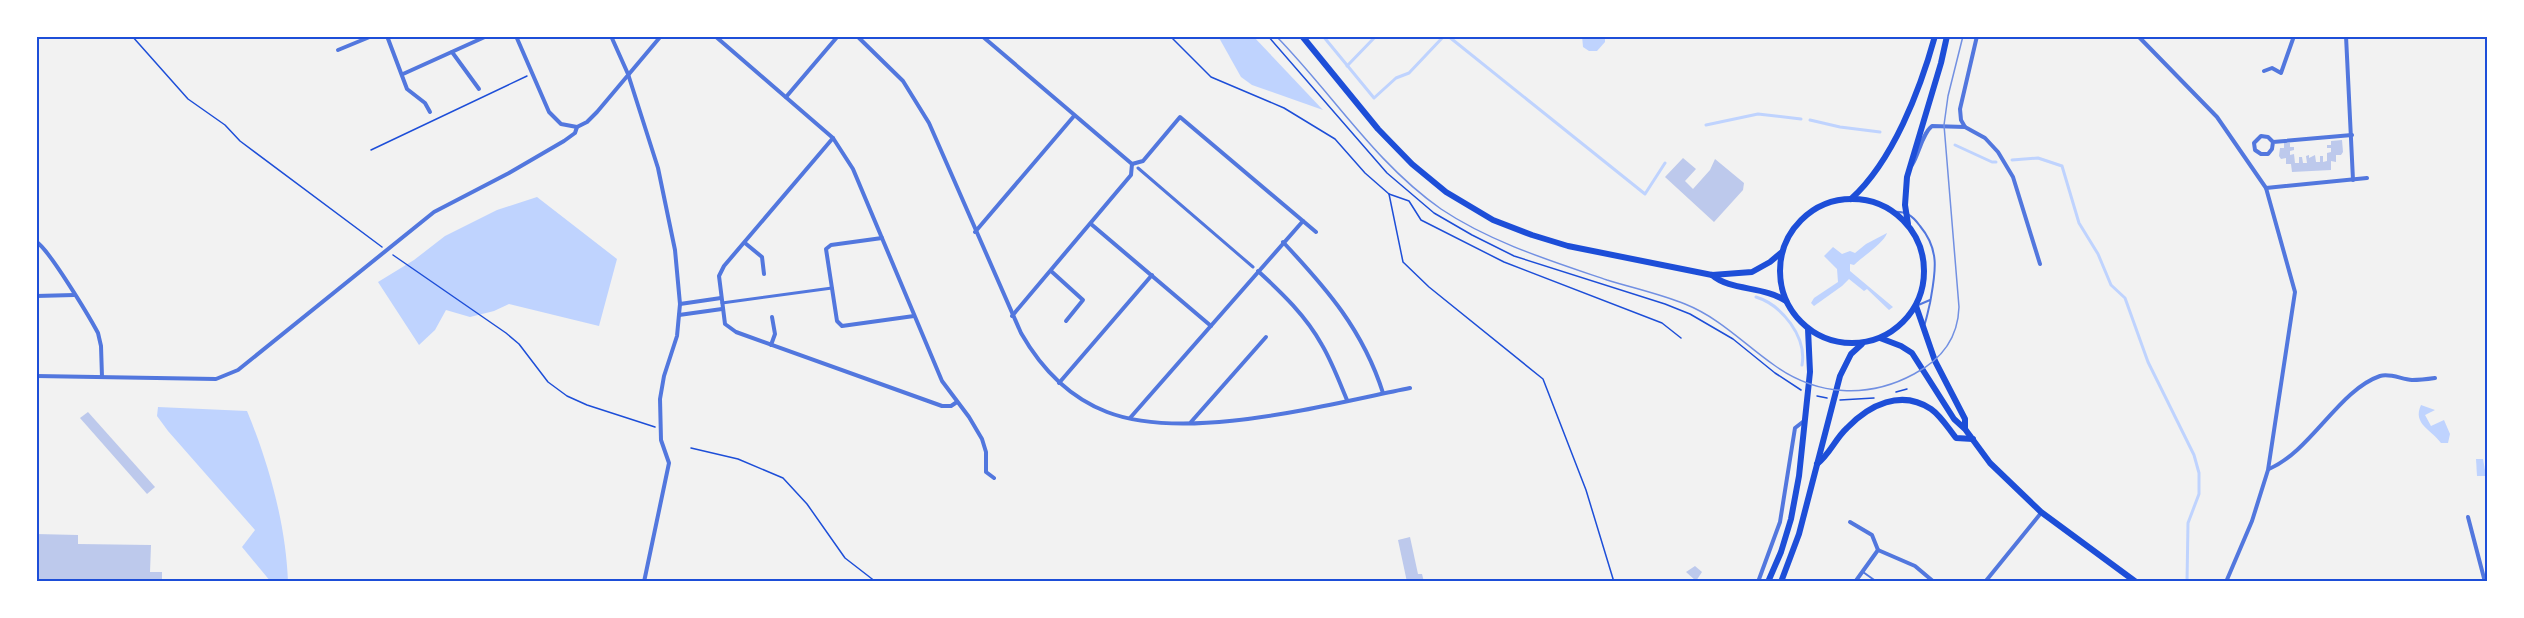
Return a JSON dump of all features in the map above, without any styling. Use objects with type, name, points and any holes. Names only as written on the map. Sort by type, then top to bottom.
[{"type":"main road","points":[[1302,36],[1397,149],[1427,178],[1464,204],[1506,226],[1556,242],[1712,275],[1752,272],[1764,267],[1782,252]]},
{"type":"main road","points":[[1851,199],[1868,183],[1893,142],[1927,65],[1935,36]]},
{"type":"main road","points":[[1909,226],[1905,193],[1909,171],[1947,36]]},
{"type":"main road","points":[[1851,199],[1873,202],[1893,212],[1909,226],[1920,245],[1924,265],[1923,286],[1916,306],[1907,319],[1880,338],[1862,343],[1834,341],[1808,329],[1795,316],[1786,301],[1780,277],[1782,252],[1791,233],[1811,212],[1837,201],[1851,199]]},
{"type":"main road","points":[[1712,275],[1718,281],[1765,291],[1786,301]]},
{"type":"main road","points":[[1916,306],[1945,384],[1965,419],[1965,429]]},
{"type":"main road","points":[[1768,582],[1781,552],[1791,519],[1799,476],[1811,357],[1808,329]]},
{"type":"main road","points":[[1880,338],[1912,353],[1954,419],[1965,429],[1990,463],[2042,512],[2136,582]]},
{"type":"main road","points":[[1781,582],[1799,534],[1846,363],[1862,343]]},
{"type":"main road","points":[[1817,464],[1827,456],[1830,448],[1848,426],[1874,405],[1885,401],[1909,400],[1921,405],[1931,410],[1956,438],[1972,439]]},
{"type":"street","points":[[338,50],[372,36]]},
{"type":"street","points":[[387,36],[407,89],[425,103],[430,112]]},
{"type":"street","points":[[469,36],[472,43]]},
{"type":"street","points":[[403,74],[487,36]]},
{"type":"street","points":[[516,36],[554,119],[561,124],[577,127]]},
{"type":"street","points":[[611,36],[628,74],[660,178],[675,250],[680,304],[677,336],[663,380],[660,428],[661,440],[669,463],[644,582]]},
{"type":"street","points":[[36,376],[216,379],[238,370],[434,212],[564,141],[574,133],[577,127],[587,122],[597,112],[662,36]]},
{"type":"street","points":[[715,36],[833,138],[853,169],[942,381],[977,429],[986,452],[986,472],[994,478]]},
{"type":"street","points":[[786,97],[838,36]]},
{"type":"street","points":[[857,36],[885,62],[916,100],[929,123],[1012,316],[1033,355],[1059,383],[1095,407],[1130,419],[1191,422],[1246,419],[1410,388]]},
{"type":"street","points":[[982,36],[1132,164]]},
{"type":"street","points":[[1965,127],[1961,120],[1960,109],[1977,36]]},
{"type":"street","points":[[2138,36],[2217,117],[2266,188],[2293,284],[2293,310],[2268,470],[2252,521],[2226,582]]},
{"type":"street","points":[[2264,71],[2272,68],[2281,73],[2294,36]]},
{"type":"street","points":[[2346,36],[2354,180]]},
{"type":"street","points":[[452,52],[479,89]]},
{"type":"street","points":[[975,232],[1074,116]]},
{"type":"street","points":[[1132,164],[1143,161],[1180,117],[1316,232]]},
{"type":"street","points":[[1909,171],[1929,127],[1939,125],[1965,127],[1985,138],[1998,152],[2013,177],[2040,264]]},
{"type":"street","points":[[2273,142],[2352,135]]},
{"type":"street","points":[[2261,136],[2268,137],[2273,142],[2268,154],[2261,154],[2255,150],[2254,144],[2261,136]]},
{"type":"street","points":[[833,138],[724,266],[719,276],[725,324],[771,345],[942,406],[951,406],[957,402]]},
{"type":"street","points":[[1012,316],[1131,175],[1132,164]]},
{"type":"street","points":[[1138,168],[1253,267]]},
{"type":"street","points":[[2266,188],[2367,178]]},
{"type":"street","points":[[1130,419],[1303,221]]},
{"type":"street","points":[[1091,224],[1210,326]]},
{"type":"street","points":[[882,238],[831,245],[826,249],[837,321],[842,326],[914,316]]},
{"type":"street","points":[[36,242],[39,242],[50,254],[98,333],[101,346],[102,377]]},
{"type":"street","points":[[1283,242],[1326,287],[1348,318],[1383,393]]},
{"type":"street","points":[[745,243],[762,257],[764,274]]},
{"type":"street","points":[[1258,271],[1290,302],[1312,329],[1322,344],[1347,400]]},
{"type":"street","points":[[1051,272],[1083,300],[1066,321]]},
{"type":"street","points":[[1059,383],[1152,275]]},
{"type":"street","points":[[680,304],[722,303],[832,288]]},
{"type":"street","points":[[36,296],[74,295]]},
{"type":"street","points":[[680,315],[722,303]]},
{"type":"street","points":[[771,345],[775,334],[772,317]]},
{"type":"street","points":[[1191,422],[1266,337]]},
{"type":"street","points":[[2268,470],[2277,466],[2305,442],[2365,384],[2386,375],[2411,380],[2435,378]]},
{"type":"street","points":[[1758,582],[1780,522],[1795,428],[1804,421]]},
{"type":"street","points":[[1985,582],[2042,512]]},
{"type":"street","points":[[2469,517],[2485,582]]},
{"type":"street","points":[[1850,522],[1872,535],[1878,550],[1914,566],[1934,582]]},
{"type":"street","points":[[1855,582],[1878,550]]},
{"type":"lane","points":[[1893,212],[1906,211],[1924,230],[1932,245],[1935,276],[1923,328]]},
{"type":"lane","points":[[1916,306],[1930,300]]},
{"type":"lane","points":[[1863,572],[1877,582]]},
{"type":"path","points":[[132,36],[188,99],[225,125],[240,141],[383,247]]},
{"type":"path","points":[[1170,36],[1211,77],[1284,108],[1335,139],[1365,173],[1389,194],[1409,201],[1421,220],[1504,262],[1662,323],[1681,338]]},
{"type":"path","points":[[1268,36],[1387,173],[1434,213],[1514,256],[1690,314],[1732,339],[1775,373],[1800,389]]},
{"type":"path","points":[[371,150],[533,73]]},
{"type":"path","points":[[1389,194],[1394,209],[1403,262],[1429,287],[1543,380],[1586,490],[1614,582]]},
{"type":"path","points":[[390,252],[506,333],[519,345],[548,382],[567,396],[587,405],[660,428]]},
{"type":"path","points":[[1888,395],[1907,388]]},
{"type":"path","points":[[1808,393],[1834,400],[1879,398]]},
{"type":"path","points":[[692,448],[738,459],[783,478],[807,504],[845,558],[876,582]]},
{"type":"water","points":[[1218,36],[1253,36],[1323,110],[1252,85],[1241,77]]},
{"type":"water","points":[[1582,36],[1605,36],[1605,42],[1597,51],[1589,51],[1583,47]]},
{"type":"water","points":[[537,197],[617,259],[599,326],[509,304],[494,311],[470,317],[446,310],[435,330],[419,345],[378,282],[414,260],[445,236],[497,210]]},
{"type":"water","points":[[1887,233],[1882,241],[1854,265],[1850,264],[1850,271],[1893,307],[1889,310],[1867,289],[1864,291],[1849,279],[1814,306],[1811,303],[1814,298],[1838,282],[1837,269],[1824,256],[1833,247],[1842,254],[1850,251],[1855,253],[1866,244]]},
{"type":"water","points":[[2421,405],[2435,410],[2425,415],[2431,426],[2444,420],[2450,434],[2448,443],[2441,443],[2421,422],[2419,412]]},
{"type":"water","points":[[158,407],[247,411],[275,495],[284,539],[288,582],[271,582],[242,547],[255,530],[168,431],[157,416]]},
{"type":"water","points":[[2476,459],[2483,459],[2486,476],[2477,476]]},
{"type":"building","points":[[2342,140],[2343,152],[2341,155],[2336,155],[2336,162],[2331,161],[2331,170],[2292,172],[2291,164],[2286,164],[2286,158],[2281,159],[2279,156],[2280,148],[2284,148],[2284,143],[2290,143],[2290,147],[2294,147],[2294,150],[2290,151],[2290,155],[2294,154],[2295,163],[2299,163],[2299,157],[2302,157],[2303,163],[2307,163],[2306,156],[2309,155],[2309,158],[2315,155],[2316,162],[2320,162],[2320,156],[2323,156],[2323,162],[2327,161],[2327,153],[2331,152],[2331,148],[2327,148],[2327,145],[2331,145],[2331,141]]},
{"type":"building","points":[[1683,158],[1696,169],[1685,181],[1693,189],[1710,170],[1715,159],[1744,183],[1743,190],[1714,222],[1665,177]]},
{"type":"building","points":[[88,412],[155,487],[147,494],[80,418]]},
{"type":"building","points":[[36,534],[78,535],[78,544],[151,545],[150,572],[162,572],[162,582],[36,582]]},
{"type":"building","points":[[1410,537],[1418,574],[1422,574],[1424,582],[1407,582],[1398,540]]},
{"type":"building","points":[[1695,566],[1702,572],[1696,581],[1686,572]]},
{"type":"waterway","points":[[1323,36],[1374,98],[1396,78],[1409,73],[1444,36]]},
{"type":"waterway","points":[[1347,66],[1376,36]]},
{"type":"waterway","points":[[1448,36],[1645,194],[1665,163]]},
{"type":"waterway","points":[[1706,125],[1758,114],[1801,119]]},
{"type":"waterway","points":[[1810,120],[1840,127],[1880,132]]},
{"type":"waterway","points":[[1955,145],[1996,162]]},
{"type":"waterway","points":[[2012,160],[2038,158],[2062,166],[2079,223],[2098,254],[2111,285],[2125,298],[2148,362],[2194,455],[2199,473],[2199,494],[2188,523],[2187,582]]},
{"type":"waterway","points":[[1756,297],[1775,307],[1791,324],[1801,344],[1802,365]]},
{"type":"tram line","points":[[1276,36],[1395,171],[1417,191],[1460,221],[1500,241],[1564,266],[1685,304],[1721,324],[1790,375],[1825,388],[1843,390],[1879,388],[1914,374],[1940,355],[1955,329],[1959,307],[1944,125],[1948,96],[1963,36]]}]
